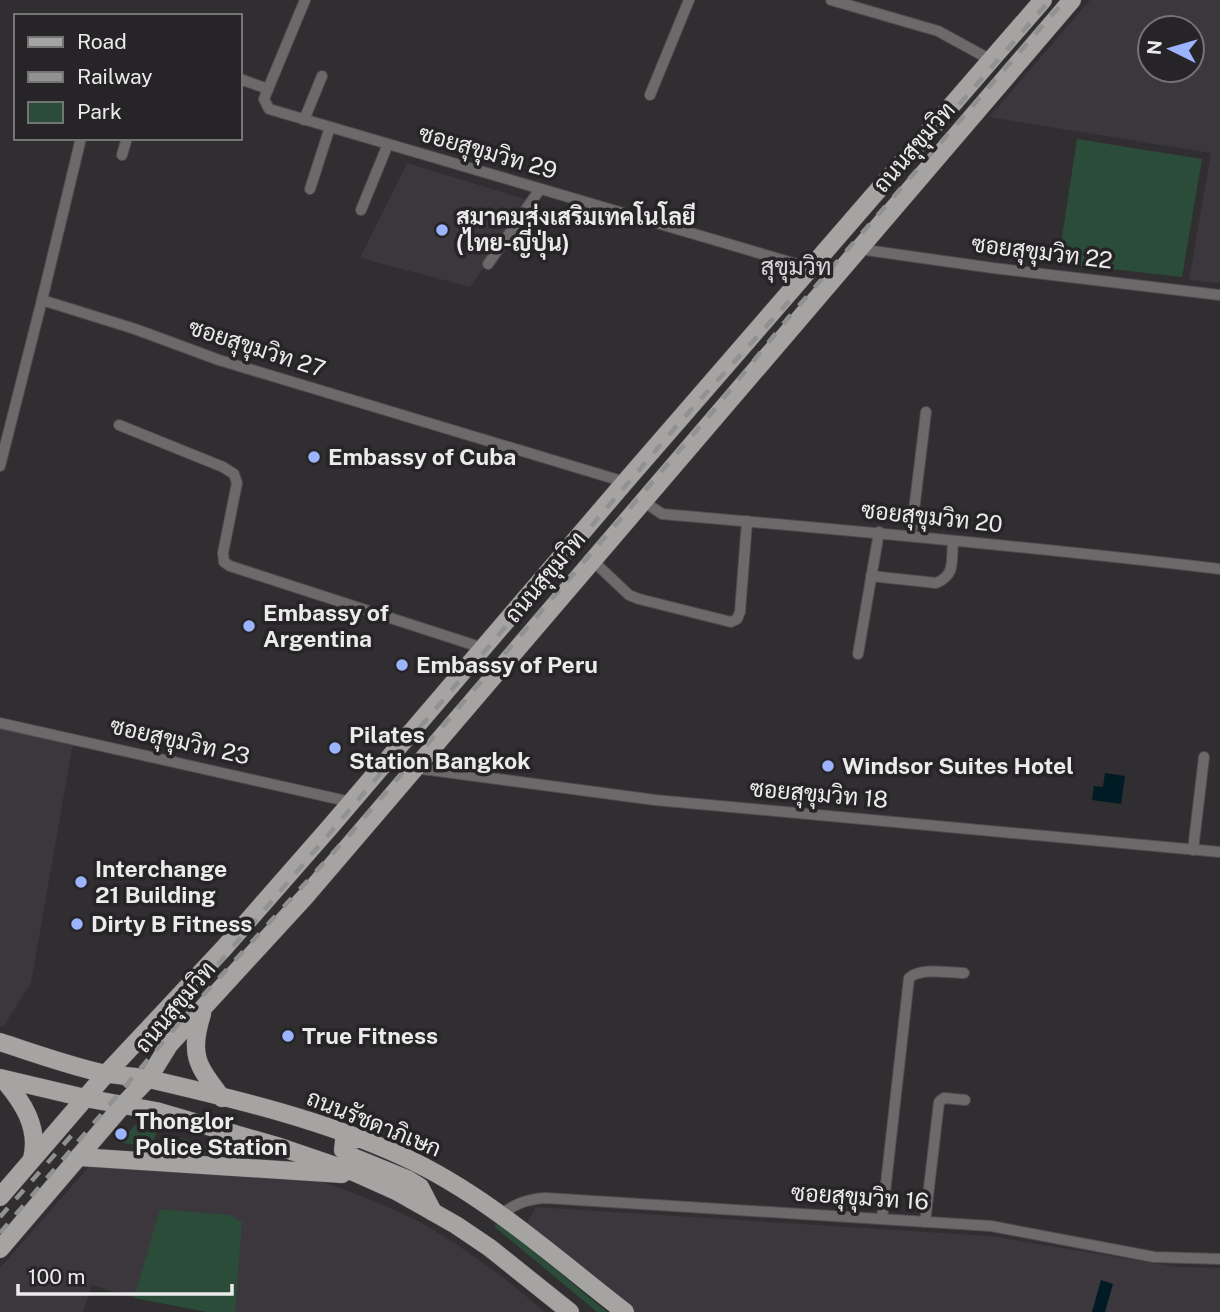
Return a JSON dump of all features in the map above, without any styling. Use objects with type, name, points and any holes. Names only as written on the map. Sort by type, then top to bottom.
[{"type":"main road","name":"ถนนสุขุมวิท","points":[[0,1197],[106,1074],[216,957],[1043,0]]},
{"type":"main road","name":"ถนนสุขุมวิท","points":[[0,1249],[148,1079],[169,1045],[305,897],[1072,0]]},
{"type":"main road","points":[[991,60],[1009,74]]},
{"type":"main road","points":[[840,233],[859,249]]},
{"type":"main road","points":[[625,482],[643,500]]},
{"type":"main road","points":[[204,1007],[195,1036],[196,1056],[203,1073],[222,1098]]},
{"type":"main road","name":"ถนนรัชดาภิเษก","points":[[0,1042],[106,1074],[148,1079],[285,1114],[407,1158],[456,1185],[500,1215],[625,1312]]},
{"type":"main road","points":[[1,1078],[156,1111],[280,1147],[356,1173],[396,1191],[490,1248],[570,1312]]},
{"type":"main road","points":[[1,1078],[27,1111],[34,1151],[32,1159]]},
{"type":"main road","points":[[358,1139],[344,1141],[343,1150],[348,1155],[420,1187],[433,1212]]},
{"type":"main road","points":[[79,1157],[331,1175],[356,1173]]},
{"type":"street","points":[[242,80],[268,89],[305,0]]},
{"type":"street","points":[[650,95],[689,0]]},
{"type":"street","points":[[831,0],[938,30],[991,60]]},
{"type":"street","points":[[304,120],[322,76]]},
{"type":"street","name":"ซอยสุขุมวิท 29","points":[[268,89],[264,99],[269,109],[810,268]]},
{"type":"street","points":[[310,189],[330,128]]},
{"type":"street","points":[[0,467],[81,140]]},
{"type":"street","points":[[122,155],[126,140]]},
{"type":"street","points":[[361,210],[388,144]]},
{"type":"street","points":[[488,264],[540,189]]},
{"type":"street","name":"ซอยสุขุมวิท 22","points":[[859,249],[1220,295]]},
{"type":"street","name":"ซอยสุขุมวิท 27","points":[[42,299],[135,328],[219,360],[625,482]]},
{"type":"street","points":[[911,535],[926,412]]},
{"type":"street","points":[[119,425],[223,467],[234,474],[237,483],[223,553],[224,562],[230,566],[483,648]]},
{"type":"street","name":"ซอยสุขุมวิท 20","points":[[643,500],[662,514],[911,535],[953,542],[1220,569]]},
{"type":"street","points":[[592,560],[629,595],[731,622],[737,619],[740,612],[747,521]]},
{"type":"street","points":[[858,654],[878,532]]},
{"type":"street","points":[[871,576],[936,583],[946,579],[950,573],[953,542]]},
{"type":"street","name":"ซอยสุขุมวิท 23","points":[[0,723],[351,802]]},
{"type":"street","points":[[1192,850],[1204,757]]},
{"type":"street","name":"ซอยสุขุมวิท 18","points":[[415,768],[655,800],[1220,852]]},
{"type":"street","points":[[882,1220],[909,978],[915,973],[925,972],[964,973]]},
{"type":"street","points":[[925,1222],[939,1102],[944,1098],[965,1100]]},
{"type":"street","name":"ซอยสุขุมวิท 16","points":[[500,1215],[516,1203],[546,1198],[1007,1228],[1154,1257],[1220,1259]]},
{"type":"shaded area","points":[[1090,0],[1220,0],[1220,283],[1189,280],[1211,153],[989,117]]},
{"type":"shaded area","name":"สมาคมส่งเสริมเทคโนโลยี (ไทย-ญี่ปุ่น)","points":[[407,163],[531,201],[470,287],[360,258]]},
{"type":"shaded area","points":[[0,728],[73,743],[31,983],[3,1027],[0,1026]]},
{"type":"shaded area","points":[[92,1163],[315,1179],[377,1202],[422,1223],[503,1277],[545,1312],[207,1312],[126,1296],[92,1285],[83,1312],[0,1312],[0,1268]]},
{"type":"shaded area","points":[[536,1207],[990,1236],[1177,1267],[1220,1268],[1220,1312],[632,1312],[526,1225]]},
{"type":"green space","points":[[1077,139],[1202,159],[1182,277],[1058,263]]},
{"type":"green space","points":[[135,1125],[157,1131],[152,1147],[123,1143]]},
{"type":"green space","points":[[182,1138],[222,1150],[224,1154],[222,1157],[180,1150]]},
{"type":"green space","points":[[160,1209],[230,1215],[242,1222],[235,1312],[207,1312],[134,1298]]},
{"type":"green space","points":[[494,1223],[503,1226],[607,1312],[597,1312],[496,1228]]},
{"type":"water","points":[[1105,773],[1125,776],[1121,804],[1092,800],[1094,786],[1103,787]]},
{"type":"water","points":[[1101,1280],[1113,1284],[1105,1312],[1092,1312]]},
{"type":"railway","points":[[912,159],[1050,0]]},
{"type":"railway","points":[[0,1233],[198,1001],[351,833],[715,409],[788,318],[1065,0]]},
{"type":"railway","points":[[202,983],[680,422],[791,299]]},
{"type":"railway","points":[[0,1217],[79,1127]]},
{"type":"place","name":"สมาคมส่งเสริมเทคโนโลยี (ไทย-ญี่ปุ่น)","points":[[442,230]]},
{"type":"place","name":"Embassy of Cuba","points":[[314,457]]},
{"type":"place","name":"Embassy of Argentina","points":[[249,626]]},
{"type":"place","name":"Embassy of Peru","points":[[402,665]]},
{"type":"place","name":"Pilates Station Bangkok","points":[[335,748]]},
{"type":"place","name":"Windsor Suites Hotel","points":[[828,766]]},
{"type":"place","name":"Interchange 21 Building","points":[[81,882]]},
{"type":"place","name":"Dirty B Fitness","points":[[77,924]]},
{"type":"place","name":"True Fitness","points":[[288,1036]]},
{"type":"place","name":"Thonglor Police Station","points":[[121,1134]]},
{"type":"district","name":"สุขุมวิท","points":[[796,267]]}]
